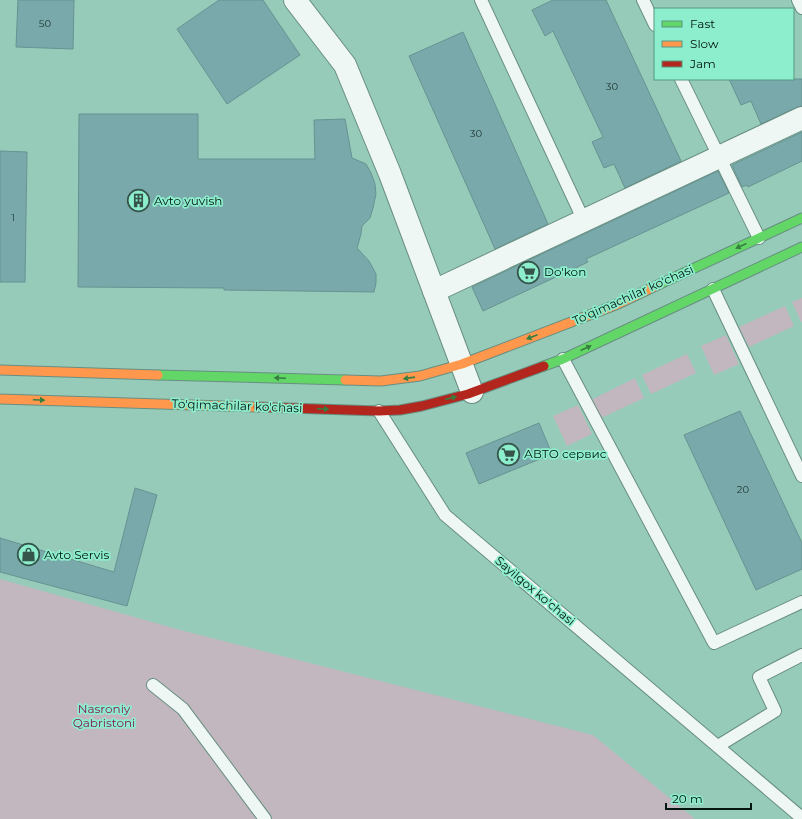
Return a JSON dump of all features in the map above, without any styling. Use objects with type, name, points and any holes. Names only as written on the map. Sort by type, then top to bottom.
[{"type":"main road","name":"To'qimachilar ko'chasi","points":[[0,370],[381,380],[420,376],[462,364],[618,304],[802,218]]},
{"type":"main road","name":"To'qimachilar ko'chasi","points":[[0,399],[379,411],[400,410],[422,406],[472,392],[563,359],[802,247]]},
{"type":"street","points":[[295,0],[345,65],[390,174],[472,392]]},
{"type":"street","points":[[434,292],[802,118]]},
{"type":"lane","points":[[481,0],[584,221]]},
{"type":"lane","points":[[643,0],[654,23]]},
{"type":"lane","points":[[798,0],[802,8]]},
{"type":"lane","points":[[681,80],[759,238]]},
{"type":"lane","points":[[713,289],[802,476]]},
{"type":"lane","points":[[563,359],[714,643],[802,602]]},
{"type":"lane","name":"Sayilgox ko'chasi","points":[[379,411],[445,515],[802,818]]},
{"type":"lane","points":[[718,746],[775,711],[758,677],[802,656]]},
{"type":"lane","points":[[152,685],[183,709],[265,819]]},
{"type":"green space","points":[[802,298],[802,322],[801,322],[792,302]]},
{"type":"green space","points":[[785,306],[794,326],[749,347],[739,327]]},
{"type":"green space","points":[[726,335],[739,364],[714,375],[701,346]]},
{"type":"green space","points":[[687,354],[696,373],[651,394],[642,375]]},
{"type":"green space","points":[[635,378],[644,398],[599,419],[591,400]]},
{"type":"green space","points":[[578,405],[592,434],[567,446],[553,416]]},
{"type":"green space","name":"Nasroniy Qabristoni","points":[[0,579],[184,631],[593,735],[695,819],[0,819]]},
{"type":"building","points":[[18,0],[74,0],[73,49],[16,47]]},
{"type":"building","points":[[219,0],[263,0],[300,55],[227,104],[177,29]]},
{"type":"building","points":[[553,0],[606,0],[681,161],[625,188],[614,164],[604,168],[592,142],[603,137],[553,31],[545,36],[532,10]]},
{"type":"building","points":[[463,32],[548,224],[495,249],[409,56]]},
{"type":"building","points":[[802,79],[802,106],[761,124],[751,101],[741,105],[729,80]]},
{"type":"building","points":[[79,114],[198,114],[198,159],[315,159],[314,120],[345,119],[352,158],[366,164],[375,184],[376,194],[373,208],[370,218],[362,226],[357,248],[369,261],[376,274],[374,292],[224,290],[224,288],[78,287]]},
{"type":"building","points":[[802,132],[802,161],[748,187],[747,185],[742,187],[732,165]]},
{"type":"building","points":[[0,151],[27,152],[25,282],[0,282]]},
{"type":"building","points":[[718,171],[729,193],[586,259],[588,262],[483,311],[472,287]]},
{"type":"building","points":[[740,411],[802,543],[802,569],[756,590],[684,435]]},
{"type":"building","name":"АВТО сервис","points":[[539,423],[552,454],[479,484],[466,453]]},
{"type":"building","name":"Avto Servis","points":[[135,488],[157,495],[127,606],[0,572],[0,538],[114,572]]},
{"type":"traffic: fast","points":[[660,284],[802,218]]},
{"type":"traffic: fast","points":[[544,366],[563,359],[802,247]]},
{"type":"traffic: fast","points":[[158,375],[345,380]]},
{"type":"traffic: slow","points":[[345,380],[381,381],[420,376],[462,364],[618,304],[660,284]]},
{"type":"traffic: slow","points":[[0,370],[158,375]]},
{"type":"traffic: slow","points":[[0,399],[258,407]]},
{"type":"traffic: jam","points":[[258,407],[379,411],[400,410],[468,394],[544,366]]},
{"type":"place","name":"Avto yuvish","points":[[138,201]]},
{"type":"place","name":"Do'kon","points":[[529,272]]},
{"type":"place","name":"АВТО сервис","points":[[509,454]]},
{"type":"place","name":"Avto Servis","points":[[28,555]]}]
